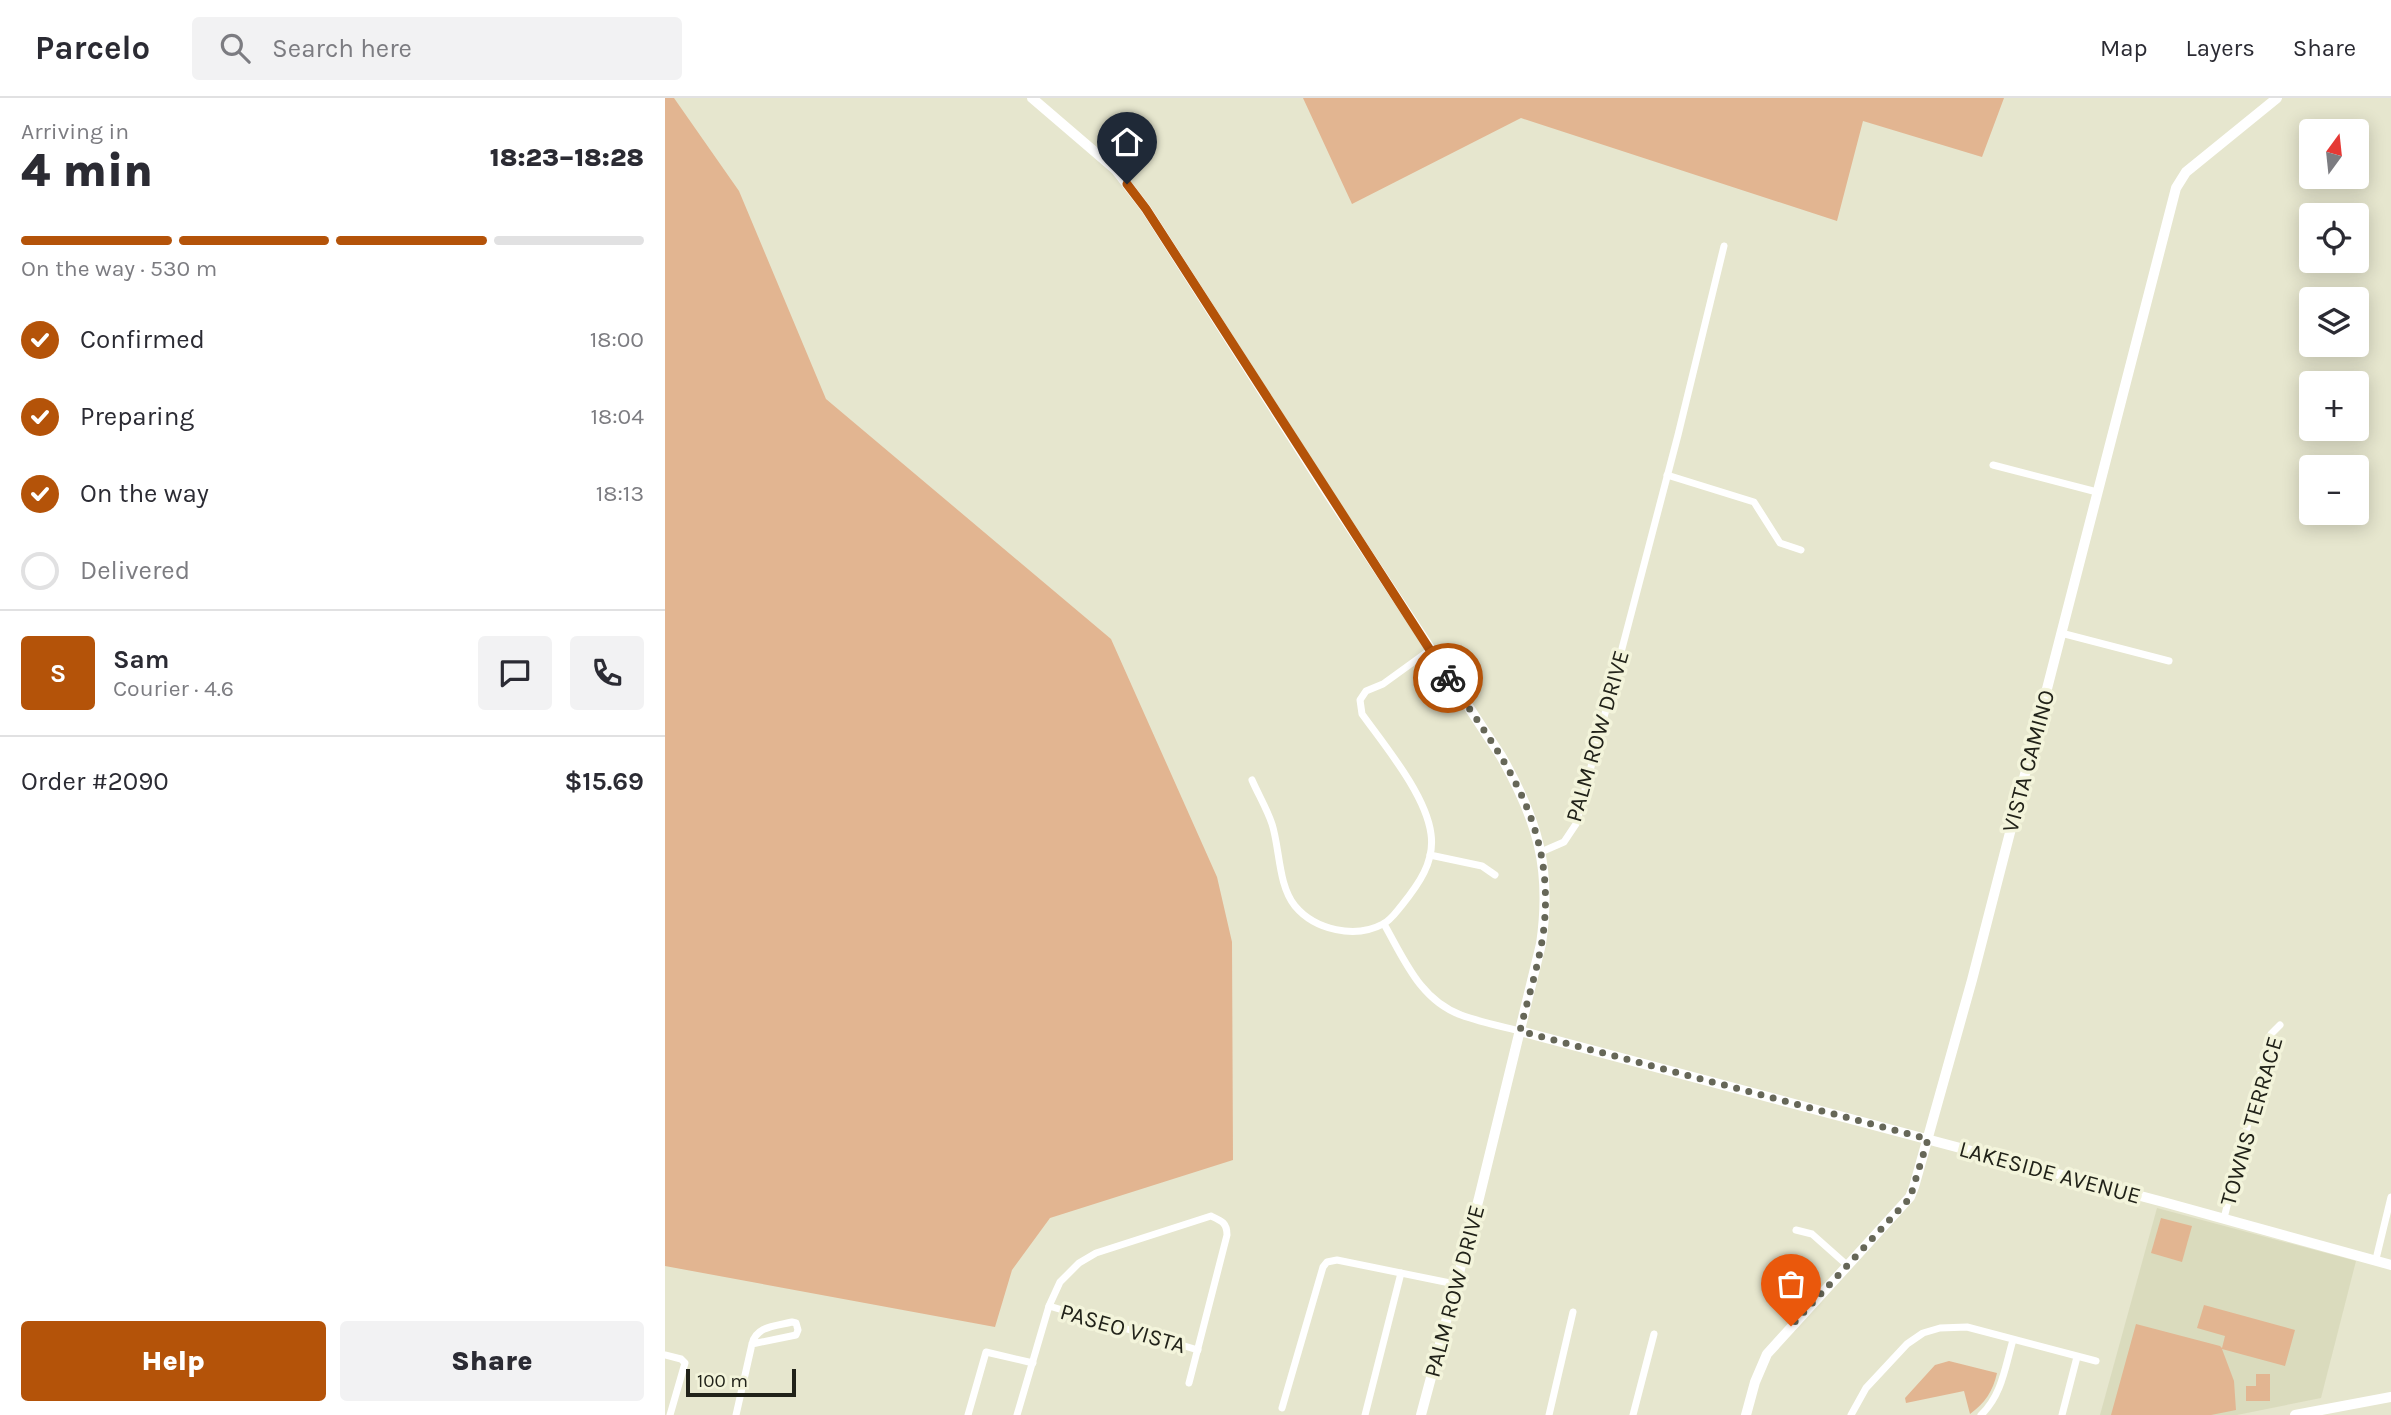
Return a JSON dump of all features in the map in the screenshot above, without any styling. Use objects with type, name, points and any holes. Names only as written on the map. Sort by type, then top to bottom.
[{"type":"street","points":[[1032,98],[1116,170],[1135,194],[1501,756],[1523,793],[1541,852]]},
{"type":"street","name":"VISTA CAMINO","points":[[1746,1415],[1755,1382],[1767,1354],[1910,1198],[1972,980],[2179,179],[2277,98]]},
{"type":"street","name":"PALM ROW DRIVE","points":[[1421,1415],[1544,928],[1545,890],[1541,852],[1564,842],[1576,824],[1724,246]]},
{"type":"street","points":[[1993,465],[2097,492]]},
{"type":"street","points":[[1667,475],[1754,502],[1780,543],[1801,550]]},
{"type":"street","points":[[2061,633],[2169,661]]},
{"type":"street","points":[[1252,780],[1271,822],[1284,883],[1294,905],[1305,916],[1334,929],[1350,932],[1384,924],[1416,889],[1425,873],[1432,835],[1420,799],[1362,714],[1360,704],[1366,691],[1383,684],[1430,650]]},
{"type":"street","points":[[1430,855],[1482,866],[1495,875]]},
{"type":"street","name":"LAKESIDE AVENUE","points":[[1384,924],[1423,989],[1440,1005],[1459,1015],[2224,1218],[2391,1265]]},
{"type":"street","name":"TOWNS TERRACE","points":[[2224,1218],[2271,1034],[2280,1025]]},
{"type":"street","points":[[2376,1259],[2391,1196]]},
{"type":"street","points":[[1017,1415],[1049,1306],[1060,1282],[1079,1263],[1096,1253],[1211,1216],[1224,1221],[1227,1235],[1189,1383]]},
{"type":"street","points":[[1796,1230],[1812,1234],[1848,1266]]},
{"type":"street","points":[[1282,1408],[1324,1264],[1337,1260],[1455,1284]]},
{"type":"street","points":[[1365,1415],[1401,1273]]},
{"type":"street","name":"PASEO VISTA","points":[[1049,1306],[1198,1350]]},
{"type":"street","points":[[1549,1415],[1573,1312]]},
{"type":"street","points":[[736,1415],[752,1344],[757,1332],[796,1323],[796,1335],[752,1344]]},
{"type":"street","points":[[1851,1415],[1874,1379],[1907,1344],[1923,1333],[1940,1328],[1958,1326],[2096,1361]]},
{"type":"street","points":[[1633,1415],[1654,1334]]},
{"type":"street","points":[[1981,1415],[1999,1390],[2013,1340]]},
{"type":"street","points":[[968,1415],[986,1352],[1033,1363]]},
{"type":"street","points":[[665,1355],[685,1363],[670,1415]]},
{"type":"street","points":[[2062,1415],[2077,1357]]},
{"type":"street","points":[[2295,1415],[2391,1397]]},
{"type":"shaded area","points":[[665,98],[674,98],[739,191],[826,399],[1111,639],[1217,877],[1232,942],[1233,1160],[1050,1218],[1012,1270],[995,1327],[665,1266]]},
{"type":"shaded area","points":[[1303,98],[2004,98],[1982,157],[1863,121],[1837,221],[1521,118],[1352,204]]},
{"type":"shaded area","points":[[2157,1208],[2356,1261],[2321,1398],[2237,1415],[2100,1415]]},
{"type":"shaded area","points":[[2161,1218],[2192,1226],[2182,1262],[2151,1253]]},
{"type":"shaded area","points":[[2204,1305],[2295,1330],[2285,1366],[2222,1349],[2234,1381],[2236,1410],[2211,1415],[2111,1415],[2136,1324],[2222,1348],[2225,1336],[2197,1328]]},
{"type":"shaded area","points":[[1949,1361],[1997,1373],[1991,1391],[1980,1405],[1970,1414],[1964,1391],[1906,1403],[1905,1398],[1935,1365]]},
{"type":"shaded area","points":[[2256,1374],[2270,1374],[2270,1401],[2246,1401],[2246,1386],[2256,1386]]},
{"type":"way so far","points":[[1448,678],[1523,793],[1541,852],[1545,890],[1544,928],[1520,1031],[1928,1139],[1910,1198],[1791,1326]]},
{"type":"route","points":[[1127,184],[1228,335],[1448,678]]}]
